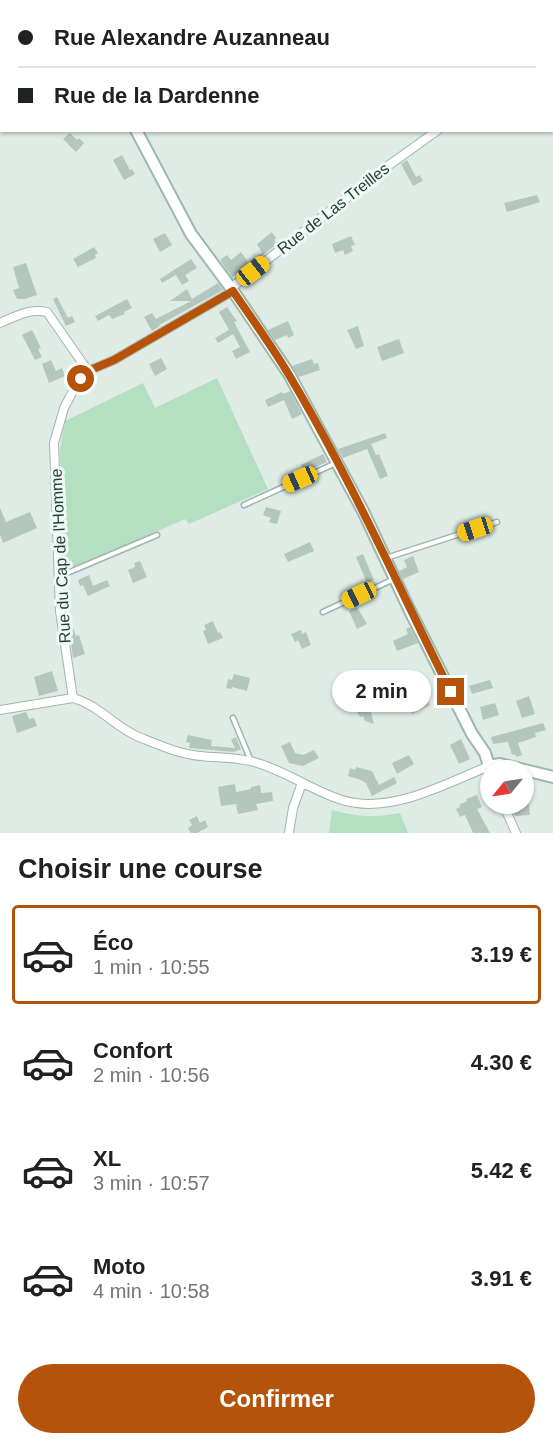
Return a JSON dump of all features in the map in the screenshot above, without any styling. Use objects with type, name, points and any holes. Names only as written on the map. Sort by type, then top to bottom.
[{"type":"street","points":[[137,132],[191,234],[289,374],[363,511],[487,760]]},
{"type":"street","name":"Rue de Las Treilles","points":[[88,371],[114,360],[232,290],[385,168],[435,132]]},
{"type":"street","points":[[0,323],[20,314],[37,310],[47,312],[88,371]]},
{"type":"street","name":"Rue du Cap de l'Homme","points":[[73,698],[60,611],[54,443],[64,408],[74,389],[88,371]]},
{"type":"street","points":[[0,710],[73,698],[93,706],[135,735],[169,749],[198,756],[251,761],[342,800],[362,805],[384,804],[408,798],[480,772]]},
{"type":"street","points":[[534,772],[553,777]]},
{"type":"street","points":[[289,833],[293,808],[302,783]]},
{"type":"street","points":[[507,814],[516,833]]},
{"type":"lane","points":[[244,505],[337,462]]},
{"type":"lane","points":[[385,558],[497,522]]},
{"type":"lane","points":[[59,576],[157,535]]},
{"type":"lane","points":[[323,612],[395,579]]},
{"type":"lane","points":[[233,718],[251,761]]},
{"type":"green space","points":[[217,378],[268,489],[189,524],[185,519],[64,572],[60,450],[65,421],[143,383],[155,408]]},
{"type":"green space","points":[[332,810],[366,816],[400,813],[408,833],[329,833]]},
{"type":"building","points":[[70,133],[84,143],[76,152],[63,139]]},
{"type":"building","points":[[122,155],[130,170],[132,169],[135,174],[124,180],[113,160]]},
{"type":"building","points":[[407,160],[416,177],[420,175],[423,181],[413,186],[401,164]]},
{"type":"building","points":[[537,195],[540,202],[507,212],[504,203]]},
{"type":"building","points":[[272,232],[277,244],[232,277],[220,260],[227,255],[231,260],[241,252],[248,262],[262,253],[257,244]]},
{"type":"building","points":[[165,233],[172,245],[160,252],[153,239]]},
{"type":"building","points":[[351,236],[355,245],[351,246],[353,251],[345,255],[343,250],[335,253],[332,244]]},
{"type":"building","points":[[94,247],[98,253],[95,255],[96,258],[78,267],[73,259]]},
{"type":"building","points":[[191,259],[197,268],[185,275],[189,281],[182,285],[176,275],[162,283],[160,279]]},
{"type":"building","points":[[26,263],[37,295],[17,299],[13,290],[19,288],[13,267]]},
{"type":"building","points":[[218,283],[223,290],[152,331],[144,317],[152,313],[156,319],[191,301],[170,301],[187,289],[192,299]]},
{"type":"building","points":[[57,297],[68,318],[72,316],[75,322],[66,326],[53,299]]},
{"type":"building","points":[[127,299],[132,308],[124,312],[125,314],[112,319],[109,315],[98,321],[95,316]]},
{"type":"building","points":[[227,307],[237,321],[234,322],[250,352],[236,359],[232,351],[240,347],[233,334],[218,343],[215,338],[229,330],[219,312]]},
{"type":"building","points":[[288,321],[294,335],[275,340],[268,330]]},
{"type":"building","points":[[358,326],[364,346],[356,349],[347,330]]},
{"type":"building","points":[[32,330],[41,348],[38,349],[42,357],[35,360],[22,335]]},
{"type":"building","points":[[399,339],[404,353],[382,361],[377,347]]},
{"type":"building","points":[[161,358],[167,369],[155,376],[149,364]]},
{"type":"building","points":[[312,359],[314,364],[318,363],[320,370],[299,377],[292,366]]},
{"type":"building","points":[[51,360],[56,371],[62,368],[65,376],[49,383],[42,364]]},
{"type":"building","points":[[290,391],[302,414],[292,419],[284,400],[268,407],[265,400]]},
{"type":"building","points":[[385,433],[387,438],[371,444],[376,455],[379,454],[388,476],[380,479],[367,449],[343,458],[338,449]]},
{"type":"building","points":[[323,454],[327,462],[304,472],[301,465]]},
{"type":"building","points":[[266,507],[281,511],[277,524],[269,522],[271,518],[263,515]]},
{"type":"building","points":[[0,508],[6,522],[30,512],[37,528],[3,543],[0,535]]},
{"type":"building","points":[[310,542],[314,551],[288,562],[284,554]]},
{"type":"building","points":[[363,554],[374,580],[367,583],[356,557]]},
{"type":"building","points":[[413,556],[419,572],[403,579],[399,571],[407,567],[404,560]]},
{"type":"building","points":[[140,561],[147,577],[133,583],[128,570],[135,567],[134,563]]},
{"type":"building","points":[[89,575],[93,586],[107,580],[110,586],[88,596],[78,580]]},
{"type":"building","points":[[357,607],[367,624],[357,629],[349,611]]},
{"type":"building","points":[[213,621],[223,638],[208,644],[203,631],[206,630],[204,625]]},
{"type":"building","points":[[410,627],[418,643],[397,651],[393,641],[408,634],[406,629]]},
{"type":"building","points":[[73,628],[76,636],[79,635],[85,654],[73,658],[69,630]]},
{"type":"building","points":[[301,630],[302,634],[306,632],[311,645],[302,649],[298,640],[295,642],[291,634]]},
{"type":"building","points":[[52,671],[58,691],[39,696],[34,677]]},
{"type":"building","points":[[234,674],[250,678],[247,691],[232,687],[231,689],[226,688],[228,679],[232,680]]},
{"type":"building","points":[[490,680],[493,688],[472,694],[469,686]]},
{"type":"building","points":[[415,693],[420,702],[426,699],[430,705],[412,714],[403,697]]},
{"type":"building","points":[[362,695],[367,705],[373,707],[371,712],[374,724],[365,721],[356,710],[359,709],[356,698]]},
{"type":"building","points":[[529,696],[535,714],[522,718],[516,701]]},
{"type":"building","points":[[495,703],[499,715],[483,720],[480,707]]},
{"type":"building","points":[[26,712],[29,719],[34,718],[37,726],[17,733],[12,716]]},
{"type":"building","points":[[543,723],[546,730],[535,733],[536,737],[518,743],[522,755],[516,757],[515,754],[512,755],[508,742],[493,744],[491,737]]},
{"type":"building","points":[[188,735],[212,740],[211,746],[235,748],[231,740],[236,737],[241,749],[234,752],[189,748],[190,743],[186,742]]},
{"type":"building","points":[[461,739],[470,759],[459,764],[450,745]]},
{"type":"building","points":[[290,742],[295,753],[303,755],[314,750],[319,758],[303,766],[289,763],[281,746]]},
{"type":"building","points":[[409,755],[414,764],[397,774],[392,763]]},
{"type":"building","points":[[356,767],[372,771],[379,785],[394,777],[397,783],[372,796],[366,783],[348,776],[350,768],[355,770]]},
{"type":"building","points":[[235,784],[236,792],[260,785],[261,793],[272,792],[273,801],[256,804],[258,810],[238,814],[236,804],[221,806],[218,787]]},
{"type":"building","points":[[477,795],[480,808],[477,809],[490,833],[473,833],[465,815],[460,817],[456,809],[467,801],[466,799]]},
{"type":"building","points":[[514,814],[530,814],[530,815],[515,816]]},
{"type":"building","points":[[197,816],[200,823],[205,820],[208,827],[197,833],[191,833],[188,828],[192,825],[189,820]]},
{"type":"route","points":[[81,379],[88,371],[114,360],[233,291],[289,374],[363,511],[451,692]]}]
